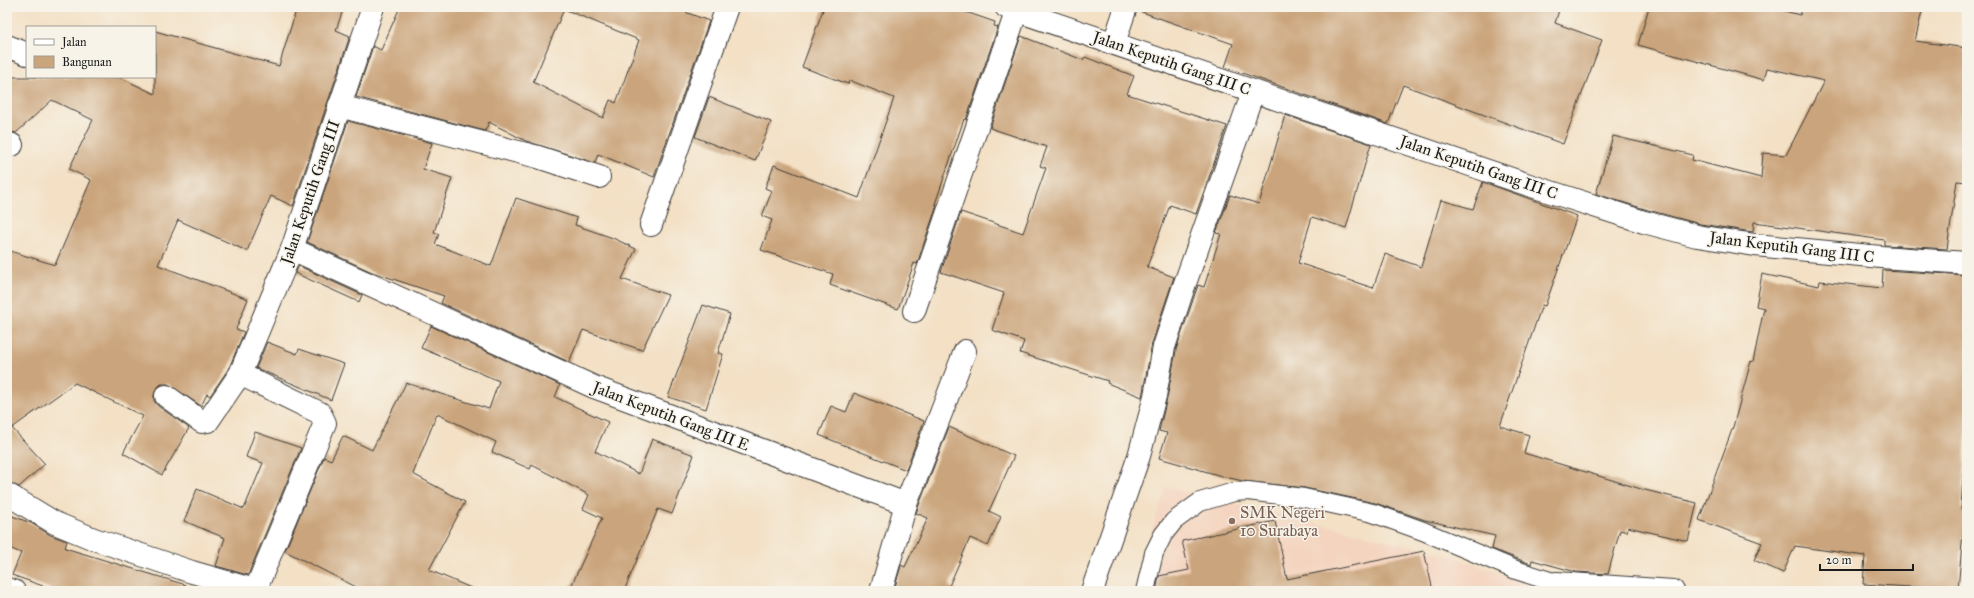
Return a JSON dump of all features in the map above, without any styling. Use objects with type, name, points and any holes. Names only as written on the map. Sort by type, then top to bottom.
[{"type":"street","name":"Jalan Keputih Gang III","points":[[166,396],[202,422],[208,421],[240,374],[292,249],[373,7]]},
{"type":"street","points":[[651,226],[727,7]]},
{"type":"street","points":[[1114,43],[1126,7]]},
{"type":"street","points":[[914,311],[1011,9]]},
{"type":"street","name":"Jalan Keputih Gang III C","points":[[1011,9],[1532,186],[1644,222],[1696,236],[1865,256],[1967,263]]},
{"type":"street","points":[[7,46],[26,54]]},
{"type":"street","points":[[1092,591],[1139,456],[1155,396],[1164,347],[1171,325],[1254,92]]},
{"type":"street","points":[[339,106],[538,158],[599,177]]},
{"type":"street","name":"Jalan Keputih Gang III E","points":[[292,249],[594,387],[906,504]]},
{"type":"street","points":[[881,591],[906,504],[965,351]]},
{"type":"street","points":[[7,494],[55,523],[94,539],[192,572],[255,591],[325,423],[320,412],[240,374]]},
{"type":"street","points":[[1555,587],[1673,591]]},
{"type":"street","points":[[7,589],[14,591]]},
{"type":"lane","points":[[1145,591],[1154,553],[1163,535],[1174,521],[1200,502],[1234,492],[1248,491],[1304,498],[1373,513],[1423,531],[1555,587]]},
{"type":"shaded area","name":"SMK Negeri 10 Surabaya","points":[[1166,487],[1453,556],[1545,588],[1545,591],[1132,591]]},
{"type":"building","points":[[297,7],[344,7],[336,30],[350,36],[293,206],[271,196],[247,251],[178,220],[158,265],[248,299],[236,329],[244,332],[229,368],[210,396],[207,394],[201,406],[168,384],[161,384],[156,389],[154,401],[158,406],[189,428],[162,475],[123,453],[143,416],[75,383],[12,428],[45,464],[19,487],[7,482],[7,250],[55,265],[91,180],[69,169],[93,120],[52,100],[16,133],[7,131],[7,77],[121,78],[155,94],[156,31],[279,66]]},
{"type":"building","points":[[400,7],[672,7],[709,21],[654,177],[598,154],[595,163],[526,141],[489,122],[485,131],[356,97],[373,46],[381,50]],"holes":[[[564,9],[639,40],[616,103],[610,100],[603,118],[533,82]]]},
{"type":"building","points":[[824,7],[951,7],[995,22],[994,26],[998,27],[966,120],[964,119],[935,204],[937,205],[917,264],[914,263],[898,309],[830,285],[833,274],[761,250],[772,220],[762,216],[772,191],[765,188],[774,165],[859,198],[894,98],[849,80],[848,84],[802,67]]},
{"type":"building","points":[[1140,7],[1560,7],[1555,23],[1602,40],[1563,144],[1403,85],[1388,124],[1225,67],[1233,44],[1139,11]]},
{"type":"building","points":[[1649,7],[1769,7],[1800,15],[1802,7],[1923,7],[1915,41],[1967,48],[1967,182],[1957,181],[1947,249],[1884,245],[1884,240],[1754,222],[1753,232],[1700,224],[1596,194],[1613,136],[1693,155],[1692,160],[1761,178],[1763,153],[1786,155],[1824,81],[1767,68],[1764,80],[1638,45]]},
{"type":"building","points":[[1021,36],[1083,60],[1085,57],[1134,76],[1127,94],[1227,126],[1196,214],[1170,205],[1147,267],[1174,277],[1152,343],[1142,397],[1107,383],[1108,381],[1020,353],[1024,341],[992,330],[1004,293],[941,272],[961,212],[1023,233],[1046,168],[1040,166],[1047,147],[990,128]]},
{"type":"building","points":[[709,97],[771,122],[755,161],[695,137]]},
{"type":"building","points":[[1285,115],[1371,144],[1346,228],[1312,217],[1298,263],[1373,288],[1385,254],[1421,267],[1441,200],[1473,209],[1483,182],[1577,216],[1545,306],[1542,305],[1500,426],[1529,435],[1524,453],[1641,489],[1697,503],[1688,541],[1628,527],[1627,532],[1620,530],[1608,574],[1576,572],[1532,560],[1531,564],[1492,549],[1495,536],[1425,520],[1375,503],[1305,488],[1243,481],[1159,458],[1167,433],[1159,431],[1176,350],[1198,285],[1204,287],[1221,234],[1216,233],[1230,195],[1259,204]]},
{"type":"building","points":[[348,121],[432,143],[423,169],[452,178],[434,232],[439,234],[435,244],[491,266],[516,198],[577,218],[575,225],[613,238],[636,249],[622,279],[668,295],[642,350],[583,330],[569,362],[441,303],[444,296],[372,272],[307,242]]},
{"type":"building","points":[[299,266],[362,295],[359,302],[295,273]]},
{"type":"building","points":[[1883,270],[1967,275],[1967,417],[1961,509],[1965,509],[1958,590],[1863,584],[1865,556],[1795,546],[1783,573],[1754,560],[1762,543],[1699,520],[1733,427],[1751,361],[1753,362],[1764,308],[1756,306],[1762,274],[1819,286],[1820,281],[1882,288]]},
{"type":"building","points":[[703,305],[730,314],[718,353],[723,354],[706,409],[668,397]]},
{"type":"building","points":[[431,326],[560,385],[555,397],[608,422],[595,451],[639,474],[652,439],[694,455],[672,514],[658,509],[624,591],[569,591],[602,518],[583,509],[589,495],[532,465],[530,469],[492,452],[496,442],[437,414],[413,474],[465,502],[429,570],[478,591],[364,591],[285,551],[324,457],[331,460],[343,436],[372,450],[406,383],[489,409],[499,381],[421,348]]},
{"type":"building","points":[[267,342],[297,354],[299,349],[344,364],[331,400],[256,368]]},
{"type":"building","points":[[854,393],[924,421],[906,470],[819,435],[831,406],[846,412]]},
{"type":"building","points":[[949,427],[1014,456],[989,511],[1001,517],[988,546],[970,538],[949,586],[959,591],[894,591],[901,565],[905,567],[928,518],[916,513]]},
{"type":"building","points":[[255,432],[301,448],[248,575],[216,566],[225,538],[184,521],[197,489],[244,509],[263,463],[246,457]]},
{"type":"building","points":[[7,514],[31,523],[50,535],[67,541],[65,548],[186,585],[185,591],[57,591],[12,575],[21,553],[7,547]]},
{"type":"building","points":[[1275,521],[1287,579],[1424,551],[1433,591],[1156,591],[1159,576],[1189,570],[1182,541]]},
{"type":"place","name":"SMK Negeri 10 Surabaya","points":[[1232,521]]}]
